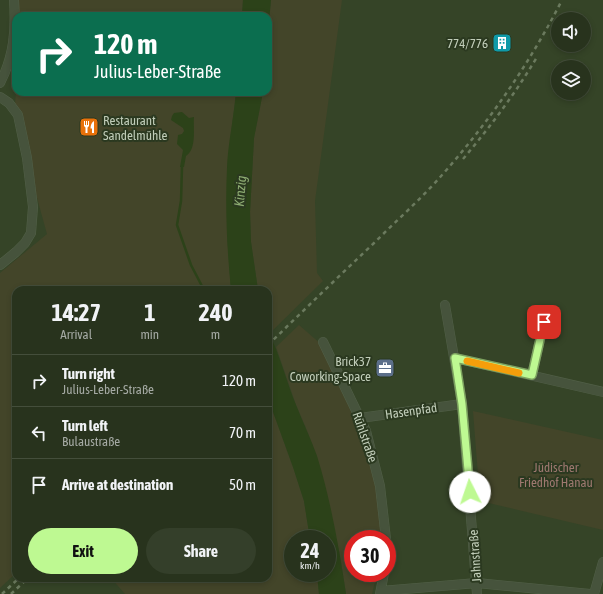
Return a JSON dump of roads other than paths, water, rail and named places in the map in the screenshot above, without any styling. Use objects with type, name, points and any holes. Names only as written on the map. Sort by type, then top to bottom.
[{"type":"street","points":[[14,0],[15,12]]},
{"type":"street","points":[[0,83],[7,67],[12,48]]},
{"type":"street","points":[[0,97],[9,104],[18,115],[27,158],[33,207],[31,233],[25,243],[0,265]]},
{"type":"street","name":"Jahnstraße","points":[[446,304],[462,404],[477,594]]},
{"type":"street","points":[[532,375],[544,322]]},
{"type":"street","name":"Rühlstraße","points":[[323,342],[360,418],[369,441],[382,500],[385,530]]},
{"type":"street","points":[[455,358],[603,392]]},
{"type":"street","name":"Hasenpfad","points":[[360,418],[462,404]]},
{"type":"street","points":[[594,594],[603,562]]},
{"type":"street","points":[[383,582],[381,592],[476,583],[590,594]]},
{"type":"water","points":[[243,0],[271,0],[270,12],[242,12]]},
{"type":"water","name":"Kinzig","points":[[236,96],[262,96],[254,138],[250,212],[251,242],[257,286],[231,286],[228,260],[226,183]]},
{"type":"water","points":[[182,112],[189,118],[194,117],[194,138],[192,148],[186,156],[184,167],[180,167],[183,150],[177,144],[178,135],[182,134],[184,131],[183,128],[171,120],[174,113]]},
{"type":"water","points":[[272,340],[292,396],[317,456],[335,530],[309,530],[304,501],[272,409]]},
{"type":"water","points":[[336,536],[346,594],[319,594],[318,582],[336,582]]},
{"type":"waterway","points":[[182,167],[181,201],[177,225],[191,265],[202,286]]},
{"type":"railway","points":[[272,341],[417,201],[459,155],[508,91],[550,23],[562,0]]},
{"type":"railway","points":[[463,159],[502,110],[537,57]]},
{"type":"railway","points":[[2,594],[15,582]]},
{"type":"railway","points":[[11,594],[24,582]]},
{"type":"place","name":"774/776","points":[[502,43]]},
{"type":"place","name":"Restaurant Sandelmühle","points":[[89,127]]},
{"type":"place","name":"Brick37 Coworking-Space","points":[[385,368]]},
{"type":"park label","name":"Jüdischer Friedhof Hanau","points":[[556,474]]}]
